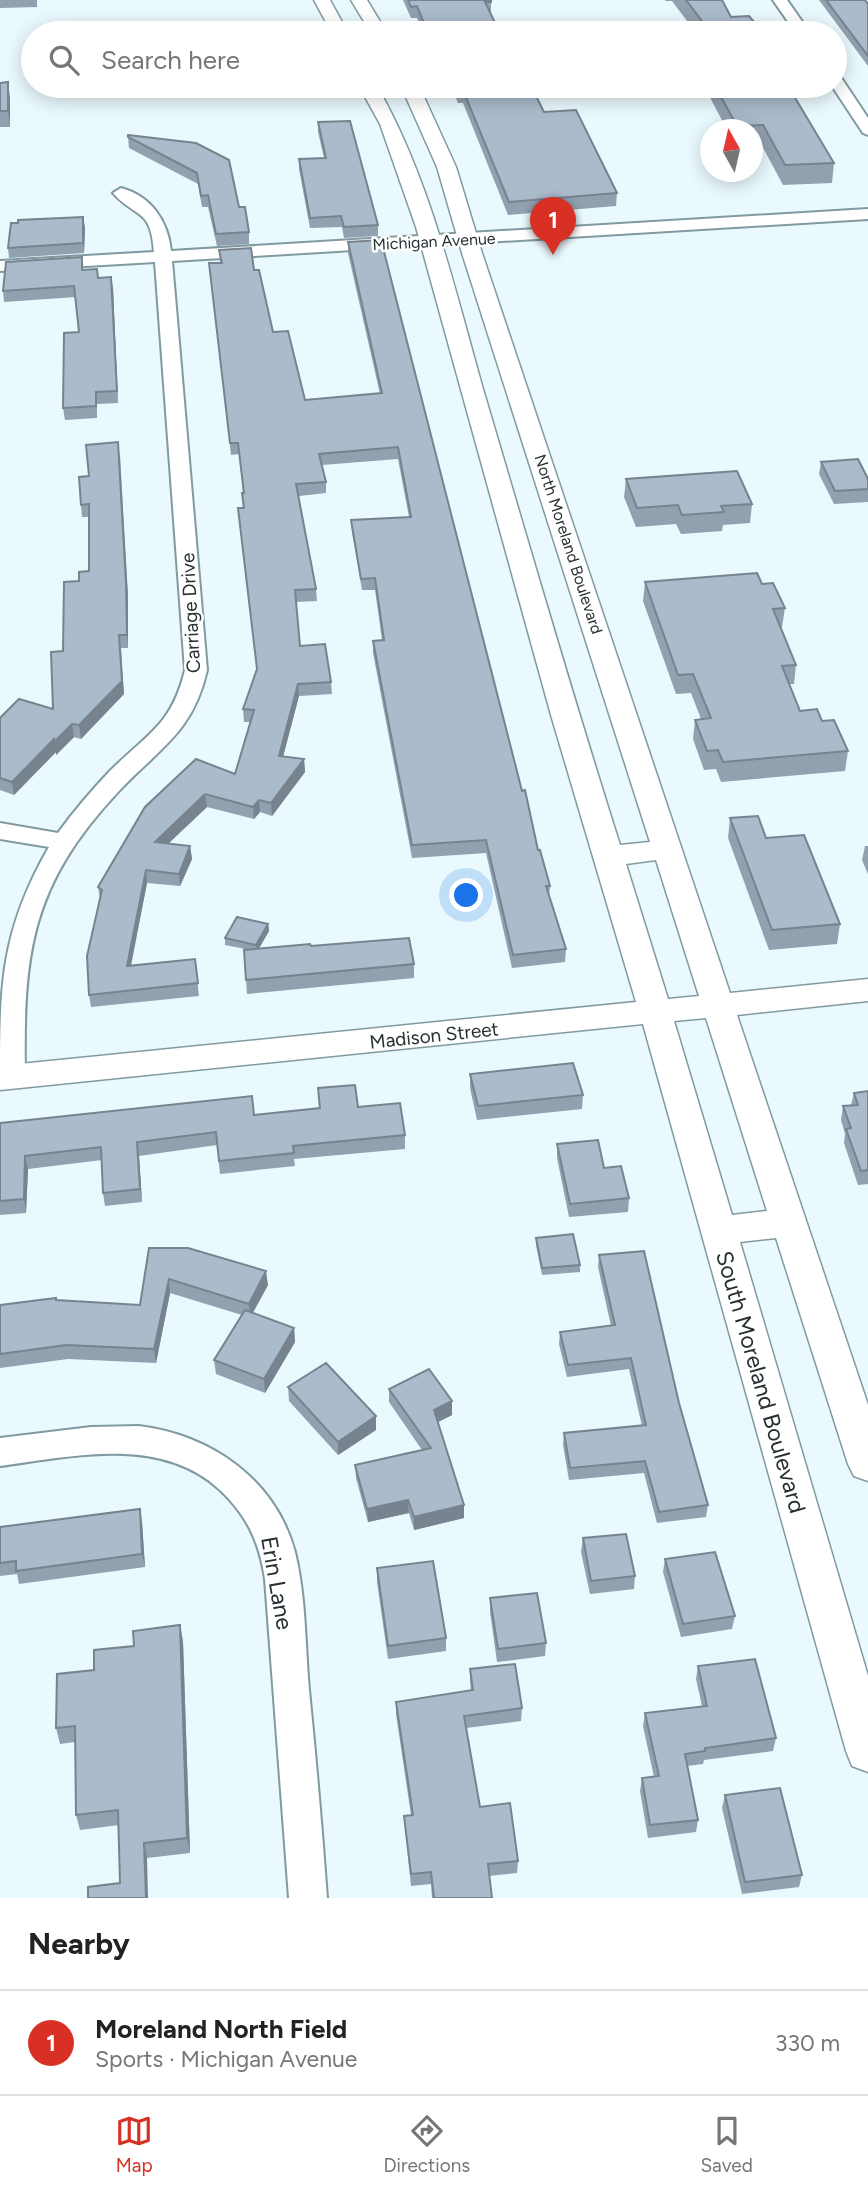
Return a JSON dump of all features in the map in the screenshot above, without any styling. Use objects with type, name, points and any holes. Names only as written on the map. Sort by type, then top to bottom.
[{"type":"street","points":[[322,0],[333,21]]},
{"type":"street","points":[[359,0],[372,21]]},
{"type":"street","points":[[780,0],[795,21]]},
{"type":"street","points":[[375,98],[389,124],[414,191],[565,715],[656,1013]]},
{"type":"street","name":"North Moreland Boulevard","points":[[417,98],[430,121],[454,189],[468,239],[719,1006]]},
{"type":"street","points":[[847,98],[868,130]]},
{"type":"street","points":[[414,191],[454,189]]},
{"type":"street","name":"Carriage Drive","points":[[6,1077],[18,944],[32,902],[63,842],[109,786],[170,730],[193,694],[196,670],[164,257],[158,223],[145,207],[121,194]]},
{"type":"street","name":"Michigan Avenue","points":[[0,266],[868,214]]},
{"type":"street","points":[[447,302],[488,300]]},
{"type":"street","points":[[0,831],[63,842]]},
{"type":"street","points":[[609,856],[669,849]]},
{"type":"street","name":"Madison Street","points":[[6,1077],[868,990]]},
{"type":"street","points":[[719,1006],[868,1464]]},
{"type":"street","name":"South Moreland Boulevard","points":[[656,1013],[717,1231],[857,1676],[868,1751]]},
{"type":"street","points":[[717,1231],[789,1222]]},
{"type":"street","name":"Erin Lane","points":[[0,1452],[86,1442],[135,1440],[179,1448],[228,1475],[252,1499],[274,1540],[284,1592],[308,1898]]},
{"type":"building","points":[[408,0],[491,0],[485,2],[494,21],[423,21],[417,6],[411,7]]},
{"type":"building","points":[[686,0],[722,0],[731,17],[749,16],[753,21],[702,21]]},
{"type":"building","points":[[826,0],[865,0],[868,4],[868,56],[847,28],[847,21],[842,21]]},
{"type":"building","points":[[8,82],[8,111],[0,111],[0,83]]},
{"type":"building","points":[[466,98],[537,98],[544,112],[576,110],[617,193],[509,202]]},
{"type":"building","points":[[722,98],[795,98],[834,163],[785,165],[763,125],[763,119],[733,119]]},
{"type":"building","points":[[350,121],[378,225],[344,227],[341,216],[310,218],[299,159],[326,158],[318,122]]},
{"type":"building","points":[[128,135],[196,143],[229,160],[239,207],[245,207],[249,232],[216,234],[208,195],[201,196],[197,173]]},
{"type":"building","points":[[83,217],[83,243],[8,248],[11,223],[18,223],[18,220]]},
{"type":"building","points":[[381,240],[522,791],[525,790],[538,850],[550,886],[546,886],[566,949],[513,955],[486,840],[412,845],[373,641],[384,640],[375,578],[361,579],[351,520],[411,517],[398,447],[319,454],[326,482],[296,484],[316,589],[295,590],[300,646],[325,644],[331,682],[298,684],[279,756],[304,759],[271,803],[259,800],[253,807],[205,794],[155,842],[190,846],[179,874],[146,870],[127,966],[195,959],[198,983],[89,995],[87,956],[102,890],[98,887],[145,807],[196,759],[235,774],[254,710],[243,709],[257,669],[238,508],[244,508],[244,493],[238,443],[230,443],[209,263],[222,263],[219,250],[251,248],[254,270],[259,270],[273,332],[288,331],[305,400],[382,393],[348,242]]},
{"type":"building","points":[[82,257],[82,270],[97,269],[98,278],[111,277],[117,391],[96,392],[96,406],[63,408],[64,333],[79,332],[74,286],[3,291],[6,262]]},
{"type":"building","points":[[118,442],[127,635],[119,635],[122,681],[79,725],[72,724],[54,742],[54,739],[12,782],[0,778],[0,718],[19,699],[53,709],[51,652],[63,651],[64,582],[79,581],[79,572],[89,571],[89,504],[81,505],[79,477],[89,476],[86,445]]},
{"type":"building","points":[[858,459],[868,479],[868,489],[835,491],[821,462]]},
{"type":"building","points":[[737,471],[752,504],[721,506],[724,512],[682,515],[678,505],[637,508],[626,479]]},
{"type":"building","points":[[757,573],[762,584],[773,583],[785,608],[773,609],[796,665],[782,666],[800,711],[817,709],[822,721],[834,720],[848,751],[723,762],[718,750],[707,751],[695,720],[711,718],[693,674],[678,675],[645,582]]},
{"type":"building","points":[[758,816],[766,838],[804,835],[840,924],[772,930],[730,818]]},
{"type":"building","points":[[237,917],[268,924],[256,945],[225,938]]},
{"type":"building","points":[[409,938],[414,964],[246,980],[244,950]]},
{"type":"building","points":[[573,1063],[583,1095],[478,1106],[470,1074]]},
{"type":"building","points":[[355,1085],[358,1107],[400,1103],[405,1135],[293,1146],[294,1153],[219,1161],[216,1132],[137,1142],[140,1189],[103,1193],[101,1147],[25,1156],[24,1199],[0,1201],[0,1123],[252,1096],[254,1115],[320,1108],[318,1088]]},
{"type":"building","points":[[868,1091],[868,1170],[861,1171],[846,1129],[851,1128],[843,1106],[858,1105],[854,1093]]},
{"type":"building","points":[[598,1140],[604,1168],[621,1166],[629,1198],[570,1204],[557,1144]]},
{"type":"building","points":[[573,1234],[580,1265],[542,1268],[536,1238]]},
{"type":"building","points":[[149,1248],[188,1248],[266,1271],[249,1304],[169,1279],[154,1349],[66,1345],[0,1354],[0,1305],[56,1298],[140,1305]]},
{"type":"building","points":[[644,1251],[679,1403],[708,1505],[659,1512],[645,1461],[570,1468],[564,1433],[646,1425],[631,1358],[568,1365],[560,1332],[615,1325],[599,1255]]},
{"type":"building","points":[[245,1310],[294,1328],[264,1379],[214,1360]]},
{"type":"building","points":[[326,1363],[376,1416],[338,1442],[288,1387]]},
{"type":"building","points":[[429,1369],[452,1401],[434,1410],[464,1505],[414,1517],[408,1500],[367,1509],[355,1465],[431,1448],[389,1389]]},
{"type":"building","points":[[140,1509],[142,1554],[16,1571],[16,1561],[0,1563],[0,1527]]},
{"type":"building","points":[[626,1534],[635,1576],[591,1581],[583,1538]]},
{"type":"building","points":[[715,1552],[735,1616],[683,1624],[665,1559]]},
{"type":"building","points":[[433,1561],[446,1638],[388,1646],[377,1568]]},
{"type":"building","points":[[537,1593],[546,1643],[498,1649],[490,1598]]},
{"type":"building","points":[[180,1625],[187,1838],[144,1843],[146,1898],[88,1898],[88,1887],[120,1883],[118,1810],[76,1815],[75,1726],[56,1728],[57,1674],[94,1670],[94,1650],[134,1646],[133,1631]]},
{"type":"building","points":[[755,1659],[776,1738],[705,1748],[705,1751],[685,1754],[698,1820],[650,1825],[642,1778],[659,1776],[645,1713],[707,1706],[698,1666]]},
{"type":"building","points":[[515,1664],[522,1708],[464,1716],[480,1807],[510,1803],[518,1861],[488,1864],[492,1898],[434,1898],[431,1872],[411,1874],[404,1816],[413,1815],[396,1702],[473,1690],[470,1669]]},
{"type":"building","points":[[780,1788],[802,1875],[745,1882],[725,1795]]},
{"type":"place","name":"Moreland North Field","points":[[553,255]]}]
